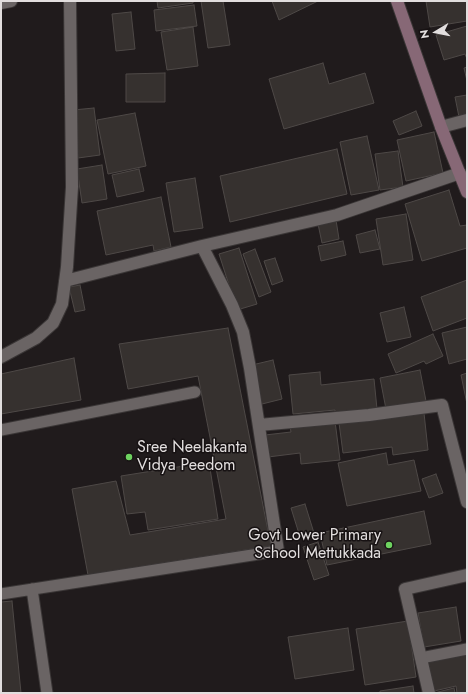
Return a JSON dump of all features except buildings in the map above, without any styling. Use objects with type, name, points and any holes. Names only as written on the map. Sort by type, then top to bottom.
[{"type":"street","points":[[1,3],[11,1]]},
{"type":"street","points":[[1,357],[36,338],[53,323],[62,304],[72,187],[70,1]]},
{"type":"street","points":[[397,1],[441,126],[467,192]]},
{"type":"street","points":[[441,126],[467,120]]},
{"type":"street","points":[[65,281],[202,246],[337,215],[460,173]]},
{"type":"street","points":[[202,246],[232,305],[243,332],[250,368],[278,551]]},
{"type":"street","points":[[259,425],[369,415],[442,404],[467,502]]},
{"type":"street","points":[[429,693],[406,589],[467,575]]},
{"type":"lane","points":[[1,430],[195,392]]},
{"type":"lane","points":[[1,594],[278,551]]},
{"type":"lane","points":[[32,589],[47,693]]},
{"type":"lane","points":[[421,658],[467,649]]},
{"type":"place","name":"Sree Neelakanta Vidya Peedom","points":[[129,457]]},
{"type":"place","name":"Govt Lower Primary School Mettukkada","points":[[389,545]]}]
